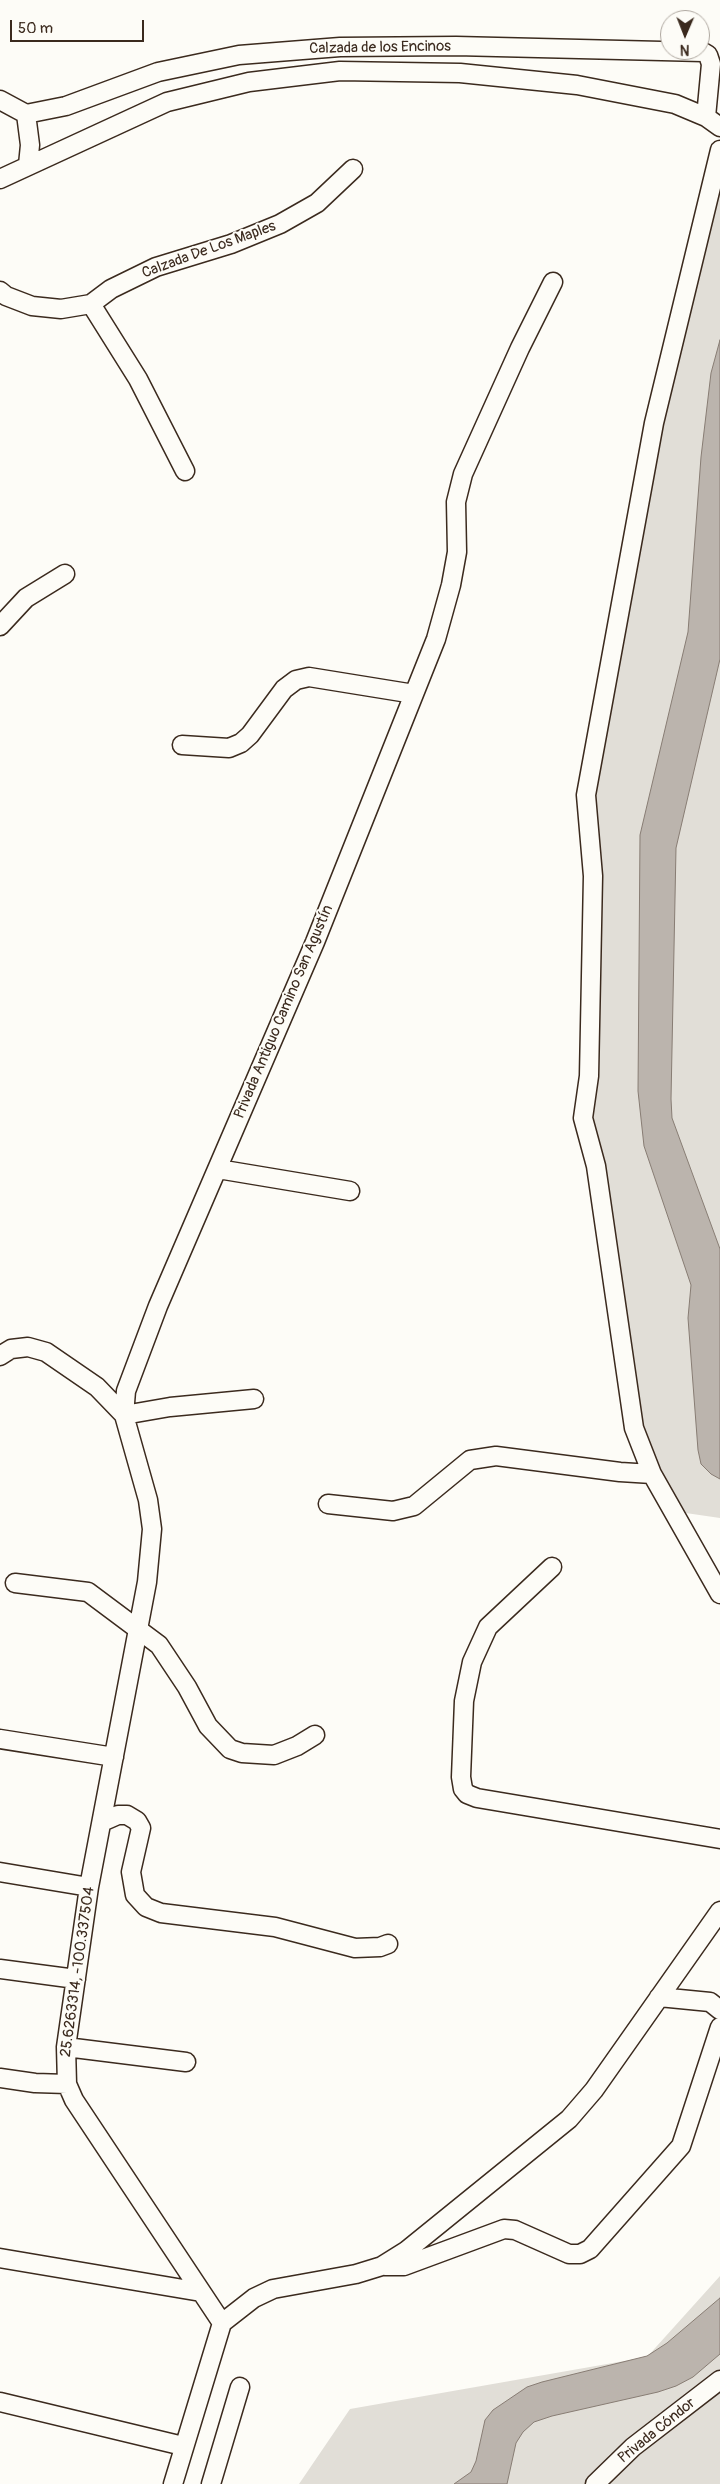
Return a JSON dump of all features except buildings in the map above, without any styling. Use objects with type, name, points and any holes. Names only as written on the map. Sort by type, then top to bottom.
[{"type":"street","name":"Calzada de los Encinos","points":[[0,179],[167,102],[249,82],[340,71],[460,73],[577,85],[667,102],[713,122],[711,64],[708,56],[703,52],[456,46],[340,47],[239,55],[158,72],[66,106],[26,114]]},
{"type":"street","points":[[0,100],[26,114],[30,145],[28,165]]},
{"type":"street","points":[[720,150],[654,422],[586,795],[592,876],[588,1076],[583,1118],[596,1166],[634,1428],[652,1474],[720,1594]]},
{"type":"street","name":"Calzada De Los Maples","points":[[0,291],[6,296],[32,306],[61,309],[91,304],[111,289],[156,267],[231,244],[280,224],[317,202],[353,169]]},
{"type":"street","name":"Privada Antiguo Camino San Agustín","points":[[114,1757],[147,1582],[152,1529],[148,1500],[124,1415],[126,1391],[158,1306],[315,942],[436,639],[451,585],[456,552],[456,502],[463,474],[520,348],[553,282]]},
{"type":"street","points":[[91,304],[138,379],[185,470]]},
{"type":"street","points":[[0,626],[26,598],[65,574]]},
{"type":"street","points":[[182,745],[229,748],[241,743],[250,735],[284,689],[296,680],[309,677],[414,694]]},
{"type":"street","points":[[218,1170],[350,1191]]},
{"type":"street","points":[[0,1356],[12,1349],[28,1347],[46,1352],[97,1388],[124,1415],[170,1407],[254,1399]]},
{"type":"street","points":[[328,1504],[393,1510],[414,1506],[470,1460],[496,1456],[620,1472],[652,1474]]},
{"type":"street","points":[[552,1567],[488,1627],[472,1662],[464,1701],[461,1777],[463,1789],[476,1798],[720,1839]]},
{"type":"street","points":[[15,1583],[88,1592],[159,1645],[187,1687],[208,1726],[230,1749],[242,1753],[274,1755],[297,1746],[315,1735]]},
{"type":"street","points":[[0,1740],[114,1757]]},
{"type":"street","name":"25.6263314, -100.337504","points":[[114,1757],[89,1887],[66,2047],[67,2084],[74,2100],[222,2323]]},
{"type":"street","points":[[102,1822],[118,1815],[127,1815],[136,1821],[141,1828],[131,1872],[135,1895],[146,1907],[161,1914],[275,1927],[355,1948],[380,1947],[388,1944]]},
{"type":"street","points":[[0,1872],[89,1887]]},
{"type":"street","points":[[173,2484],[222,2323],[254,2298],[273,2289],[356,2274],[382,2266],[406,2251],[569,2119],[594,2090],[720,1911]]},
{"type":"street","points":[[0,1969],[76,1979]]},
{"type":"street","points":[[659,1997],[710,2002],[720,2010]]},
{"type":"street","points":[[382,2266],[404,2266],[504,2229],[515,2230],[569,2254],[580,2254],[590,2250],[681,2146],[720,2027]]},
{"type":"street","points":[[66,2047],[186,2062]]},
{"type":"street","points":[[0,2078],[35,2083],[67,2084]]},
{"type":"street","points":[[0,2258],[201,2292]]},
{"type":"street","name":"Privada Cóndor","points":[[595,2484],[633,2447],[720,2380]]},
{"type":"street","points":[[211,2484],[240,2386]]},
{"type":"street","points":[[0,2402],[183,2446]]},
{"type":"shaded area","points":[[720,150],[720,1518],[672,1511],[652,1474],[608,1252],[596,1166],[589,1076],[586,795],[654,423]]},
{"type":"shaded area","points":[[720,340],[720,659],[676,848],[671,1099],[672,1118],[720,1249],[720,1479],[711,1474],[701,1464],[698,1450],[688,1318],[691,1285],[644,1146],[638,1091],[640,835],[688,632],[701,457],[711,373]]},
{"type":"shaded area","points":[[720,2276],[720,2484],[299,2484],[350,2409],[647,2357]]},
{"type":"shaded area","points":[[720,2298],[720,2354],[693,2377],[676,2386],[658,2392],[552,2416],[534,2422],[523,2432],[516,2443],[507,2484],[454,2484],[471,2472],[476,2461],[485,2420],[493,2410],[527,2387],[647,2356],[667,2343]]}]
